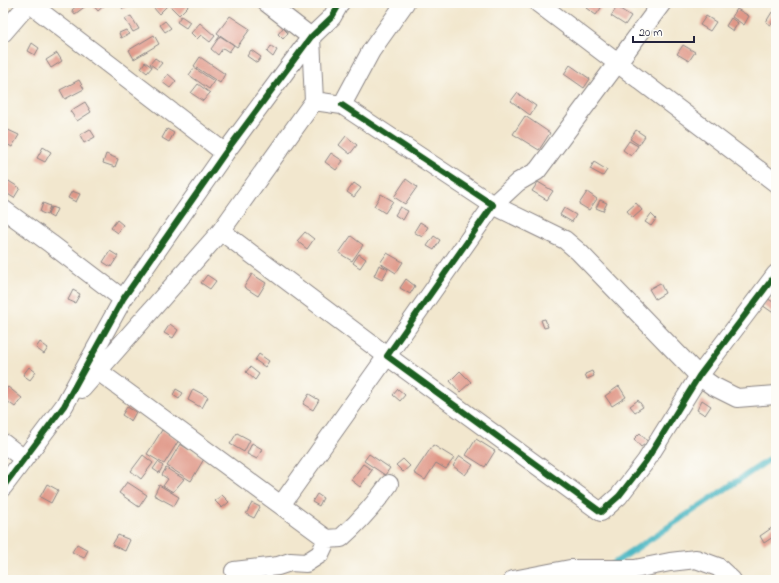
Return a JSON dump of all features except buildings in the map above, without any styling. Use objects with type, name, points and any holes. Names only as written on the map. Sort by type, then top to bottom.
[{"type":"street","points":[[3,33],[29,3],[225,153]]},
{"type":"street","points":[[64,406],[88,383],[221,231],[314,100],[311,38],[267,3]]},
{"type":"street","points":[[3,487],[64,406],[123,299],[225,153],[311,38],[332,17],[340,3]]},
{"type":"street","points":[[342,105],[371,51],[405,3]]},
{"type":"street","points":[[538,3],[776,183]]},
{"type":"street","points":[[282,505],[493,206],[518,182],[537,171],[616,62],[662,3]]},
{"type":"street","points":[[314,100],[342,105],[493,206],[565,240],[585,258],[699,376],[713,386],[737,398],[776,395]]},
{"type":"street","points":[[3,209],[123,299]]},
{"type":"street","points":[[221,231],[387,356],[601,512],[619,496],[646,461],[699,376],[776,274]]},
{"type":"street","points":[[98,371],[327,539],[341,538],[360,521],[376,503],[389,484]]},
{"type":"street","points":[[3,444],[24,459]]},
{"type":"street","points":[[234,571],[278,566],[290,562],[306,563],[320,554],[327,539]]},
{"type":"street","points":[[513,580],[570,569],[635,568],[696,559],[718,567],[732,580]]},
{"type":"waterway","points":[[613,564],[776,455]]},
{"type":"waterway","points":[[590,580],[599,574]]},
{"type":"cycle path","points":[[3,487],[64,406],[123,299],[225,153],[311,37],[332,17],[340,3]]},
{"type":"cycle path","points":[[342,105],[493,205],[387,356],[601,512],[619,496],[646,461],[699,376],[776,274]]}]
